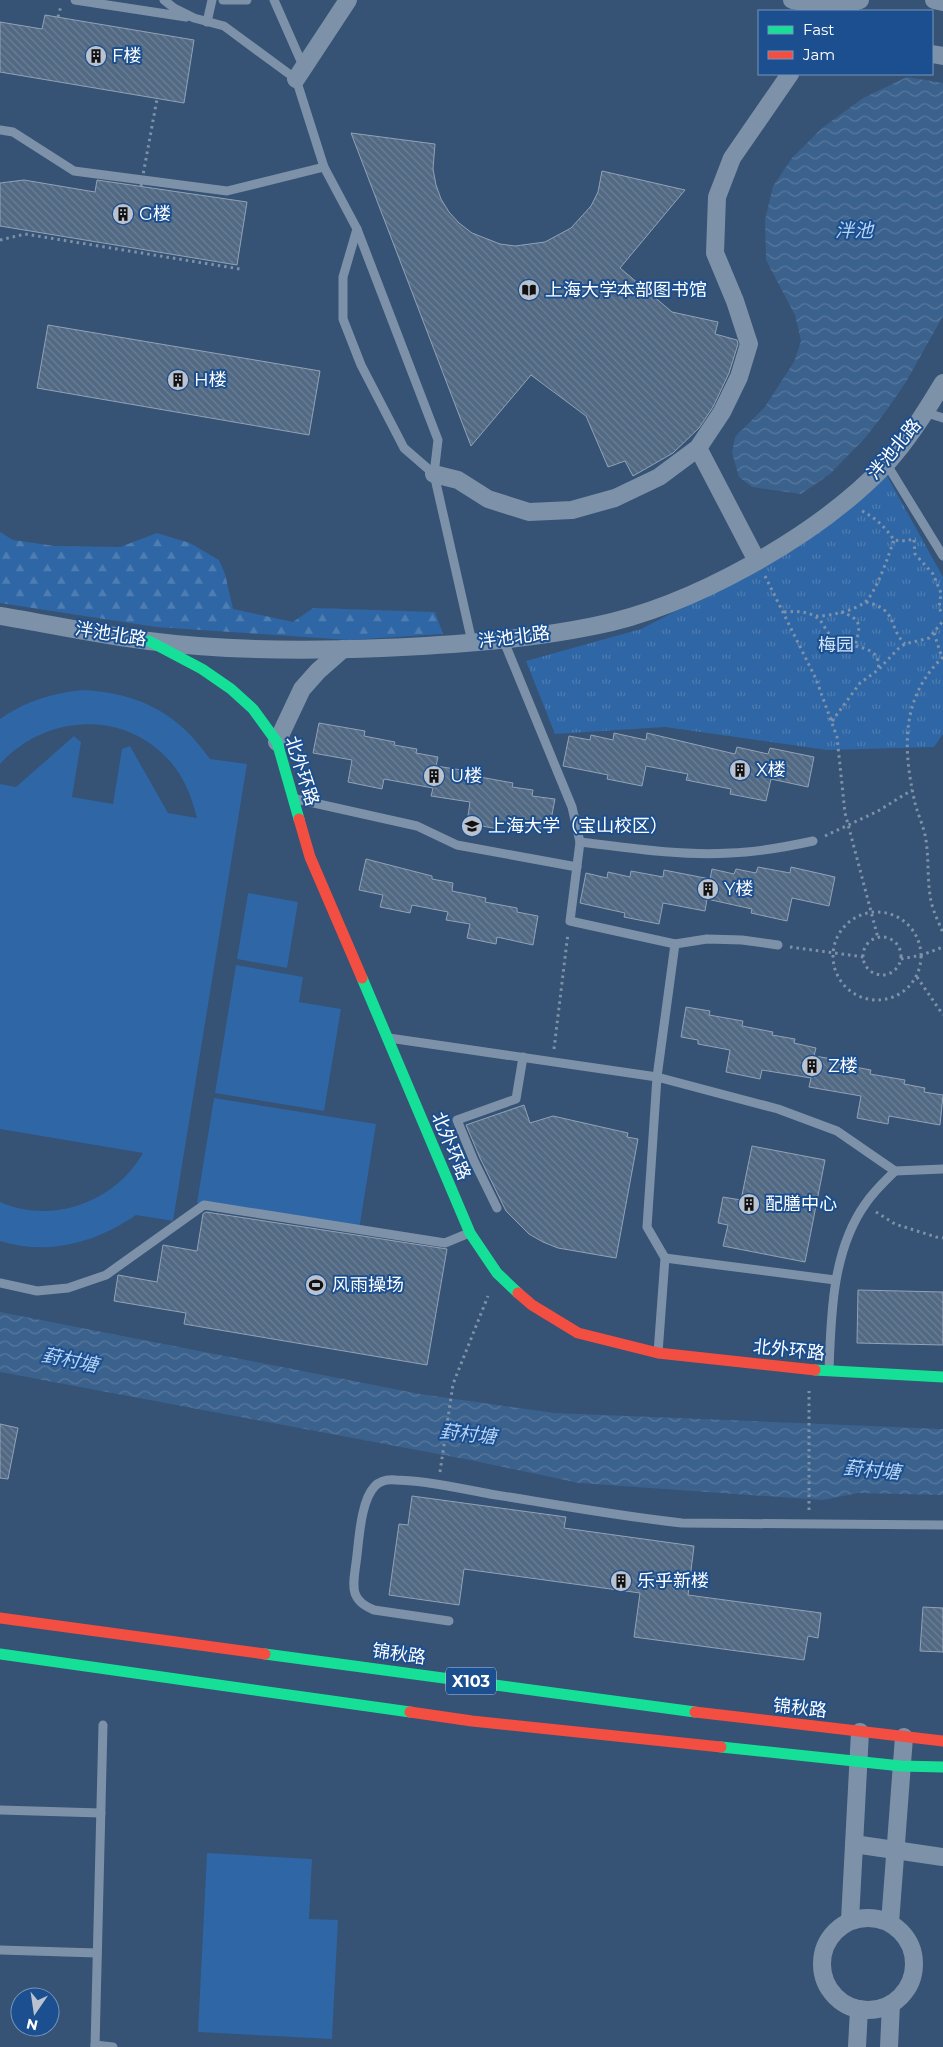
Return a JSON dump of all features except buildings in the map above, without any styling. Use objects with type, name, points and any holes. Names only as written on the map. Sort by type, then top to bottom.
[{"type":"main road","name":"北外环路","points":[[149,641],[202,669],[231,689],[253,709],[277,742],[310,857],[470,1233],[497,1273],[532,1305],[578,1333],[658,1353],[809,1370],[943,1377]]},
{"type":"main road","name":"锦秋路","points":[[0,1618],[766,1722],[943,1741]]},
{"type":"main road","name":"X103","points":[[0,1654],[472,1721],[901,1766],[943,1767]]},
{"type":"street","points":[[300,74],[348,0]]},
{"type":"street","points":[[792,0],[836,10],[860,0]]},
{"type":"street","points":[[934,0],[943,2]]},
{"type":"street","points":[[434,474],[458,480],[488,499],[529,512],[572,510],[615,498],[659,477],[698,448],[722,412],[739,378],[748,344],[735,301],[715,253],[716,197],[732,158],[789,75]]},
{"type":"street","name":"泮池北路","points":[[0,616],[149,641],[278,649],[343,649],[472,642],[596,626],[681,598],[757,561],[792,540],[844,502],[886,464],[943,383]]},
{"type":"street","points":[[698,448],[757,561]]},
{"type":"street","points":[[277,742],[302,689],[318,671],[343,649]]},
{"type":"street","points":[[850,1920],[860,1732]]},
{"type":"street","points":[[890,1923],[904,1737]]},
{"type":"street","points":[[854,1844],[943,1857]]},
{"type":"street","points":[[870,1917],[890,1923],[905,1936],[914,1957],[914,1973],[903,1994],[891,2004],[876,2010],[859,2009],[838,1999],[827,1987],[823,1978],[821,1962],[824,1946],[830,1937],[850,1920],[870,1917]]},
{"type":"street","points":[[889,2047],[891,2004]]},
{"type":"street","points":[[857,2047],[859,2009]]},
{"type":"lane","points":[[75,0],[194,18],[224,26],[300,74]]},
{"type":"lane","points":[[164,0],[174,8],[194,18]]},
{"type":"lane","points":[[207,22],[212,0]]},
{"type":"lane","points":[[223,0],[245,0]]},
{"type":"lane","points":[[274,0],[300,74],[324,167],[357,229],[438,440],[434,474],[472,642]]},
{"type":"lane","points":[[0,130],[13,132],[74,171],[227,190],[324,167]]},
{"type":"lane","points":[[357,229],[343,277],[343,319],[361,365],[404,448],[434,474]]},
{"type":"lane","points":[[924,412],[943,418]]},
{"type":"lane","points":[[886,464],[943,556]]},
{"type":"lane","points":[[503,639],[572,807],[580,842],[570,921],[675,944],[708,939],[742,940],[778,945]]},
{"type":"lane","points":[[293,799],[417,826],[457,845],[576,867]]},
{"type":"lane","points":[[580,842],[668,852],[728,854],[772,850],[813,841]]},
{"type":"lane","points":[[658,1353],[665,1258],[647,1226],[658,1077],[675,944]]},
{"type":"lane","points":[[386,1037],[658,1077],[778,1108],[837,1131],[895,1171],[943,1169]]},
{"type":"lane","points":[[497,1208],[457,1120],[516,1099],[523,1058]]},
{"type":"lane","points":[[829,1371],[831,1304],[835,1280],[852,1228],[865,1204],[895,1171]]},
{"type":"lane","points":[[0,1283],[37,1291],[68,1288],[106,1275],[204,1205],[445,1243],[470,1233]]},
{"type":"lane","points":[[665,1258],[835,1280]]},
{"type":"lane","points":[[450,1621],[374,1610],[363,1605],[356,1598],[353,1584],[364,1512],[368,1497],[374,1486],[382,1481],[395,1480],[438,1485],[640,1518],[682,1523],[943,1525]]},
{"type":"lane","points":[[103,1725],[95,2046],[113,2047]]},
{"type":"lane","points":[[0,1810],[101,1813]]},
{"type":"lane","points":[[0,1950],[97,1953]]},
{"type":"path","points":[[58,17],[62,0]]},
{"type":"path","points":[[141,186],[157,99]]},
{"type":"path","points":[[0,240],[25,234],[240,269]]},
{"type":"path","points":[[844,502],[872,515],[882,524],[894,540]]},
{"type":"path","points":[[894,540],[914,540],[928,531]]},
{"type":"path","points":[[866,602],[883,573],[894,540]]},
{"type":"path","points":[[914,540],[915,554],[933,574],[941,593],[939,608],[943,616]]},
{"type":"path","points":[[757,561],[816,679],[832,721],[840,755],[845,813],[878,938]]},
{"type":"path","points":[[784,612],[796,611],[816,616],[828,616],[866,602],[876,604],[885,610],[893,620],[897,636],[905,644]]},
{"type":"path","points":[[841,612],[849,614],[859,624],[860,629],[855,645]]},
{"type":"path","points":[[816,616],[837,641],[871,651],[877,659],[878,670]]},
{"type":"path","points":[[832,721],[852,691],[860,683],[878,670],[905,644],[929,638],[943,621]]},
{"type":"path","points":[[934,633],[943,658],[916,691],[909,719],[908,768],[912,790],[926,838],[931,900],[943,933]]},
{"type":"path","points":[[813,841],[878,811],[912,790]]},
{"type":"path","points":[[871,913],[888,913],[908,924],[920,944],[922,955],[921,967],[910,987],[901,994],[879,1001],[867,1000],[856,996],[839,980],[834,969],[833,953],[838,936],[845,926],[854,919],[871,913]]},
{"type":"path","points":[[553,1062],[570,921]]},
{"type":"path","points":[[878,938],[892,940],[897,945],[901,958],[894,971],[887,974],[873,972],[868,967],[864,957],[866,947],[871,941],[878,938]]},
{"type":"path","points":[[778,945],[864,957]]},
{"type":"path","points":[[901,958],[922,955],[943,947]]},
{"type":"path","points":[[917,977],[943,1015]]},
{"type":"path","points":[[865,1204],[895,1224],[943,1238]]},
{"type":"path","points":[[443,1454],[454,1384],[497,1273]]},
{"type":"path","points":[[809,1370],[809,1524]]},
{"type":"green space","name":"梅园","points":[[886,474],[943,577],[943,734],[934,747],[827,750],[665,727],[555,734],[526,661],[641,629],[795,549]]},
{"type":"green space","points":[[0,532],[13,540],[55,546],[120,547],[157,533],[190,543],[219,560],[225,574],[233,609],[293,622],[313,608],[435,612],[443,634],[349,640],[156,627],[0,603]]},
{"type":"green space","points":[[83,690],[122,696],[156,708],[185,729],[210,759],[247,764],[173,1221],[136,1215],[104,1233],[88,1239],[53,1247],[36,1247],[0,1241],[0,1202],[20,1209],[41,1211],[61,1210],[81,1204],[99,1196],[116,1185],[131,1170],[143,1153],[0,1129],[0,784],[16,787],[74,736],[81,742],[72,797],[113,804],[122,749],[130,746],[168,813],[197,818],[186,785],[177,770],[166,757],[147,742],[126,731],[104,725],[82,724],[59,728],[38,736],[18,748],[0,764],[0,719],[19,707],[40,699],[61,693]]},
{"type":"green space","points":[[248,893],[298,902],[287,968],[237,959]]},
{"type":"green space","points":[[236,965],[303,977],[299,1002],[341,1009],[324,1111],[215,1093]]},
{"type":"green space","points":[[214,1098],[376,1124],[359,1230],[197,1203]]},
{"type":"green space","points":[[207,1853],[312,1859],[309,1919],[338,1920],[332,2039],[198,2032]]},
{"type":"water","name":"泮池","points":[[907,77],[943,83],[943,316],[906,382],[886,411],[865,438],[830,474],[801,494],[752,487],[739,477],[732,453],[735,437],[764,408],[794,362],[801,341],[795,315],[766,260],[765,220],[773,186],[792,158],[822,128],[863,98]]},
{"type":"water","name":"葑村塘","points":[[0,1312],[420,1394],[555,1413],[943,1429],[943,1495],[858,1493],[823,1500],[579,1483],[470,1460],[0,1372]]},
{"type":"traffic: fast","points":[[149,641],[202,669],[231,689],[253,709],[277,742],[299,819]]},
{"type":"traffic: fast","points":[[362,978],[470,1233],[497,1273],[518,1293]]},
{"type":"traffic: fast","points":[[815,1370],[943,1377]]},
{"type":"traffic: fast","points":[[0,1654],[410,1712]]},
{"type":"traffic: fast","points":[[265,1654],[695,1712]]},
{"type":"traffic: fast","points":[[721,1747],[901,1766],[943,1767]]},
{"type":"traffic: jam","points":[[299,819],[310,857],[362,978]]},
{"type":"traffic: jam","points":[[518,1293],[532,1305],[578,1333],[658,1353],[815,1370]]},
{"type":"traffic: jam","points":[[0,1618],[265,1654]]},
{"type":"traffic: jam","points":[[410,1712],[472,1721],[721,1747]]},
{"type":"traffic: jam","points":[[695,1712],[943,1741]]},
{"type":"place","name":"F楼","points":[[96,56]]},
{"type":"place","name":"G楼","points":[[123,214]]},
{"type":"place","name":"上海大学本部图书馆","points":[[529,290]]},
{"type":"place","name":"H楼","points":[[178,380]]},
{"type":"place","name":"X楼","points":[[740,770]]},
{"type":"place","name":"U楼","points":[[434,776]]},
{"type":"place","name":"上海大学（宝山校区）","points":[[472,826]]},
{"type":"place","name":"Y楼","points":[[708,889]]},
{"type":"place","name":"Z楼","points":[[812,1066]]},
{"type":"place","name":"配膳中心","points":[[749,1204]]},
{"type":"place","name":"风雨操场","points":[[316,1285]]},
{"type":"place","name":"乐乎新楼","points":[[621,1581]]}]
